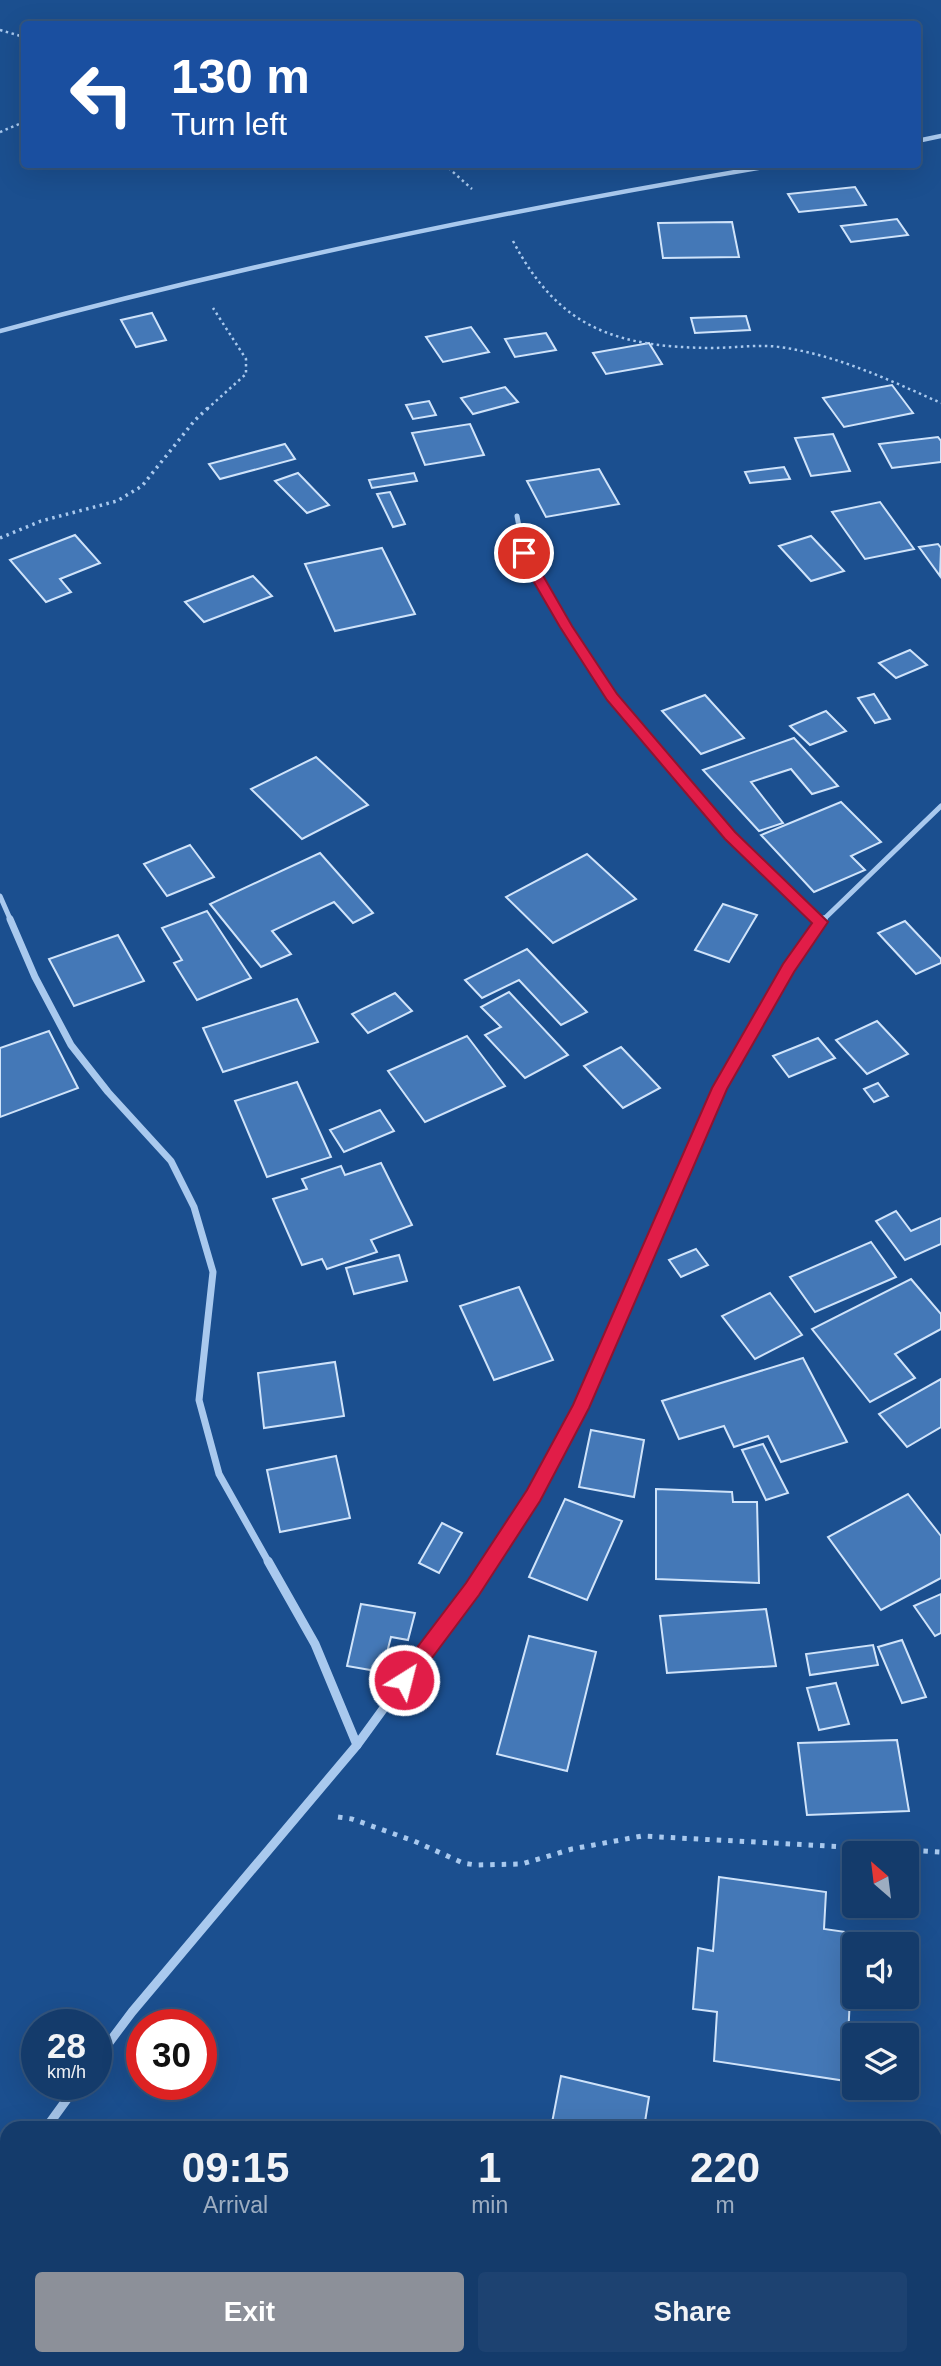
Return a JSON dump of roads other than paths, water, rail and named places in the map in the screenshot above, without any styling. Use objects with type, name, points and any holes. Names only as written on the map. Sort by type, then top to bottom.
[{"type":"street","points":[[921,140],[941,136]]},
{"type":"street","points":[[0,331],[194,281],[502,212],[759,168]]},
{"type":"street","points":[[517,516],[524,553],[566,627],[612,697],[730,835],[821,922]]},
{"type":"street","points":[[112,2039],[357,1745],[472,1589],[534,1496],[580,1408],[720,1088],[788,968],[821,922],[941,806]]},
{"type":"street","points":[[0,896],[35,977],[71,1045],[108,1092],[171,1161],[194,1207],[213,1272],[199,1400],[219,1474],[315,1643],[357,1745]]},
{"type":"street","points":[[51,2121],[66,2100]]}]
